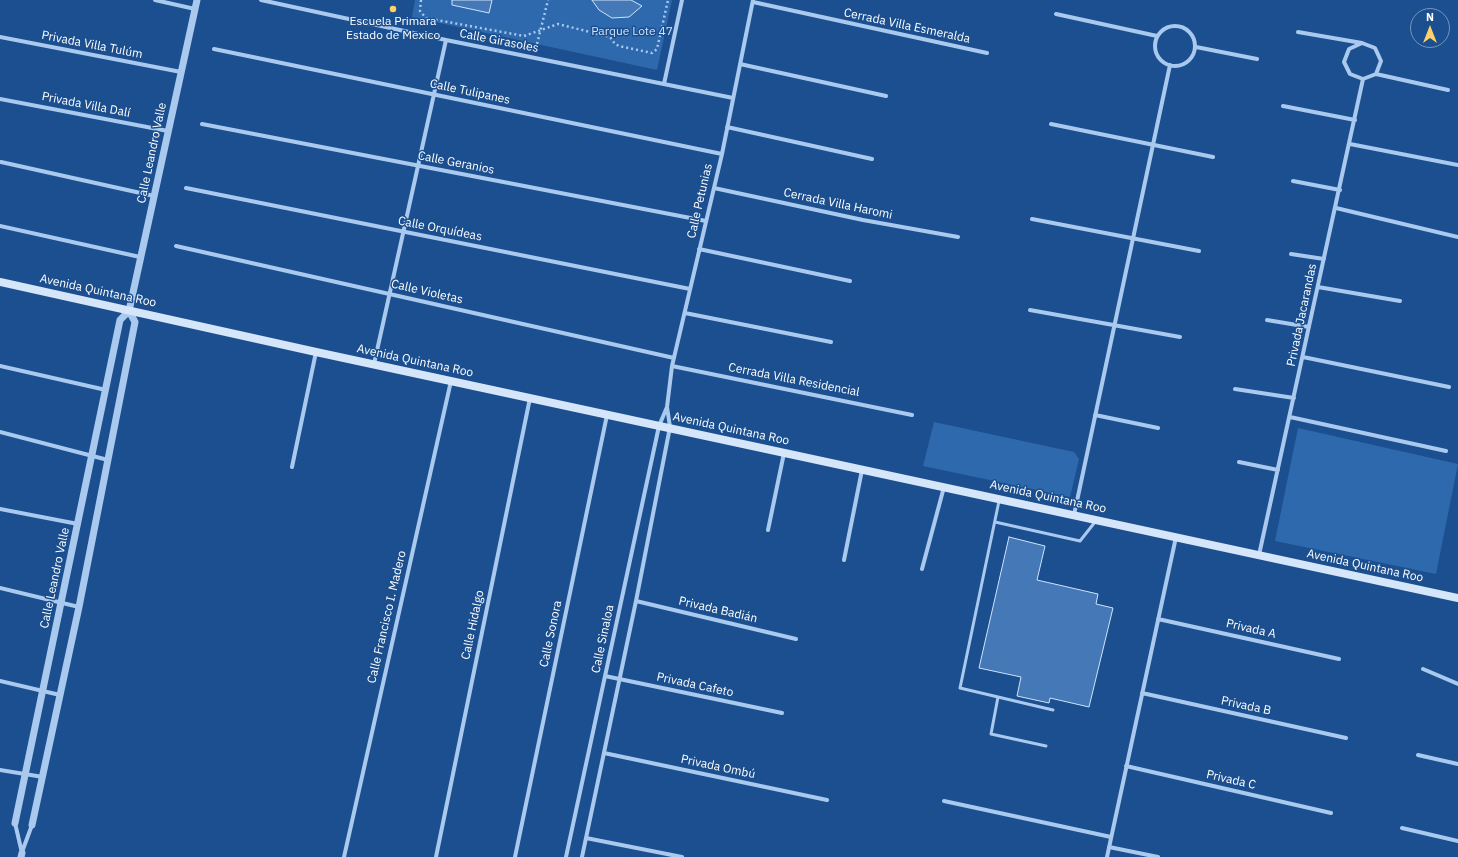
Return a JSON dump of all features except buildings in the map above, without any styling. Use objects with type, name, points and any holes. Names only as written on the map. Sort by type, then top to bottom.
[{"type":"main road","name":"Avenida Quintana Roo","points":[[0,282],[316,352],[658,426],[670,427],[862,470],[1458,598]]},
{"type":"street","points":[[155,0],[195,9]]},
{"type":"street","name":"Calle Leandro Valle","points":[[21,855],[15,823],[25,773],[120,320],[129,311],[197,0]]},
{"type":"street","name":"Calle Girasoles","points":[[261,0],[446,40],[733,98]]},
{"type":"street","points":[[664,84],[682,0]]},
{"type":"street","name":"Cerrada Villa Esmeralda","points":[[753,1],[987,54]]},
{"type":"street","name":"Calle Petunias","points":[[670,427],[667,407],[672,366],[722,154],[753,1]]},
{"type":"street","points":[[1056,14],[1157,36]]},
{"type":"street","points":[[1181,26],[1192,34],[1196,47],[1194,56],[1179,66],[1170,65],[1160,59],[1155,48],[1157,36],[1167,27],[1181,26]]},
{"type":"street","points":[[1298,32],[1362,43],[1375,48],[1381,61],[1376,74]]},
{"type":"street","name":"Privada Villa Tulúm","points":[[0,37],[181,72]]},
{"type":"street","points":[[374,364],[446,40]]},
{"type":"street","points":[[1362,43],[1349,48],[1344,62],[1350,74],[1363,80],[1376,74],[1448,90]]},
{"type":"street","points":[[1196,47],[1257,59]]},
{"type":"street","name":"Calle Tulipanes","points":[[214,49],[722,154]]},
{"type":"street","points":[[740,64],[886,96]]},
{"type":"street","points":[[1074,515],[1170,65]]},
{"type":"street","name":"Privada Jacarandas","points":[[1259,555],[1363,80]]},
{"type":"street","name":"Privada Villa Dalí","points":[[0,99],[168,131]]},
{"type":"street","points":[[1283,106],[1355,120]]},
{"type":"street","name":"Calle Geranios","points":[[202,124],[706,221]]},
{"type":"street","points":[[1051,124],[1213,157]]},
{"type":"street","points":[[727,127],[872,159]]},
{"type":"street","points":[[1350,144],[1458,165]]},
{"type":"street","points":[[1,162],[154,196]]},
{"type":"street","points":[[1293,181],[1340,190]]},
{"type":"street","name":"Calle Orquídeas","points":[[186,188],[690,289]]},
{"type":"street","name":"Cerrada Villa Haromi","points":[[714,188],[863,220],[958,237]]},
{"type":"street","points":[[1336,208],[1458,237]]},
{"type":"street","points":[[1032,219],[1199,251]]},
{"type":"street","points":[[0,226],[140,257]]},
{"type":"street","name":"Calle Violetas","points":[[176,246],[674,358]]},
{"type":"street","points":[[700,249],[850,281]]},
{"type":"street","points":[[1291,254],[1324,260]]},
{"type":"street","points":[[1318,287],[1400,301]]},
{"type":"street","points":[[1030,310],[1180,337]]},
{"type":"street","name":"Calle Leandro Valle","points":[[21,855],[32,825],[79,607],[135,322],[129,311]]},
{"type":"street","points":[[685,313],[831,342]]},
{"type":"street","points":[[1267,320],[1310,327]]},
{"type":"street","points":[[292,467],[316,352]]},
{"type":"street","points":[[1303,357],[1449,387]]},
{"type":"street","points":[[0,366],[106,390]]},
{"type":"street","name":"Cerrada Villa Residencial","points":[[672,366],[912,415]]},
{"type":"street","name":"Calle Francisco I. Madero","points":[[344,857],[451,381]]},
{"type":"street","points":[[1235,389],[1294,398]]},
{"type":"street","name":"Calle Hidalgo","points":[[436,857],[530,398]]},
{"type":"street","name":"Calle Petunias","points":[[658,426],[667,407]]},
{"type":"street","name":"Calle Sonora","points":[[515,857],[607,415]]},
{"type":"street","points":[[1095,415],[1158,428]]},
{"type":"street","points":[[1290,417],[1446,451]]},
{"type":"street","name":"Calle Sinaloa","points":[[566,857],[658,426]]},
{"type":"street","name":"Calle Sinaloa","points":[[582,857],[620,680],[670,427]]},
{"type":"street","points":[[0,432],[108,460]]},
{"type":"street","points":[[768,530],[784,453]]},
{"type":"street","points":[[1239,462],[1278,470]]},
{"type":"street","points":[[844,560],[862,470]]},
{"type":"street","points":[[922,569],[944,487]]},
{"type":"street","points":[[0,509],[78,524]]},
{"type":"street","points":[[1107,857],[1176,537]]},
{"type":"street","points":[[0,588],[79,607]]},
{"type":"street","name":"Privada Badián","points":[[636,601],[796,639]]},
{"type":"street","name":"Privada A","points":[[1158,619],[1339,659]]},
{"type":"street","points":[[1423,669],[1458,684]]},
{"type":"street","name":"Privada Cafeto","points":[[605,676],[782,713]]},
{"type":"street","points":[[0,681],[60,695]]},
{"type":"street","name":"Privada B","points":[[1142,693],[1346,738]]},
{"type":"street","name":"Privada Ombú","points":[[604,754],[827,800]]},
{"type":"street","points":[[1418,755],[1458,764]]},
{"type":"street","name":"Privada C","points":[[1126,766],[1330,813]]},
{"type":"street","points":[[0,770],[43,777]]},
{"type":"street","points":[[944,801],[1111,837]]},
{"type":"street","points":[[1402,828],[1458,841]]},
{"type":"street","points":[[586,838],[682,857]]},
{"type":"street","points":[[1109,847],[1158,857]]},
{"type":"lane","points":[[1000,499],[960,688],[1053,710]]},
{"type":"lane","points":[[995,522],[1080,541],[1096,520]]},
{"type":"lane","points":[[998,697],[991,734],[1046,746]]},
{"type":"path","points":[[421,0],[420,11],[426,18],[519,36],[528,36],[558,24],[610,37],[615,44],[619,46],[652,53],[657,49],[668,0]]},
{"type":"path","points":[[538,44],[548,0]]},
{"type":"green space","name":"Parque Lote 47","points":[[415,0],[672,0],[657,70],[412,17]]},
{"type":"green space","points":[[934,422],[1074,452],[1079,459],[1070,497],[923,466]]},
{"type":"green space","points":[[1298,428],[1458,464],[1436,574],[1275,541]]},
{"type":"place","name":"Escuela Primara Estado de Mexico","points":[[393,9]]}]
